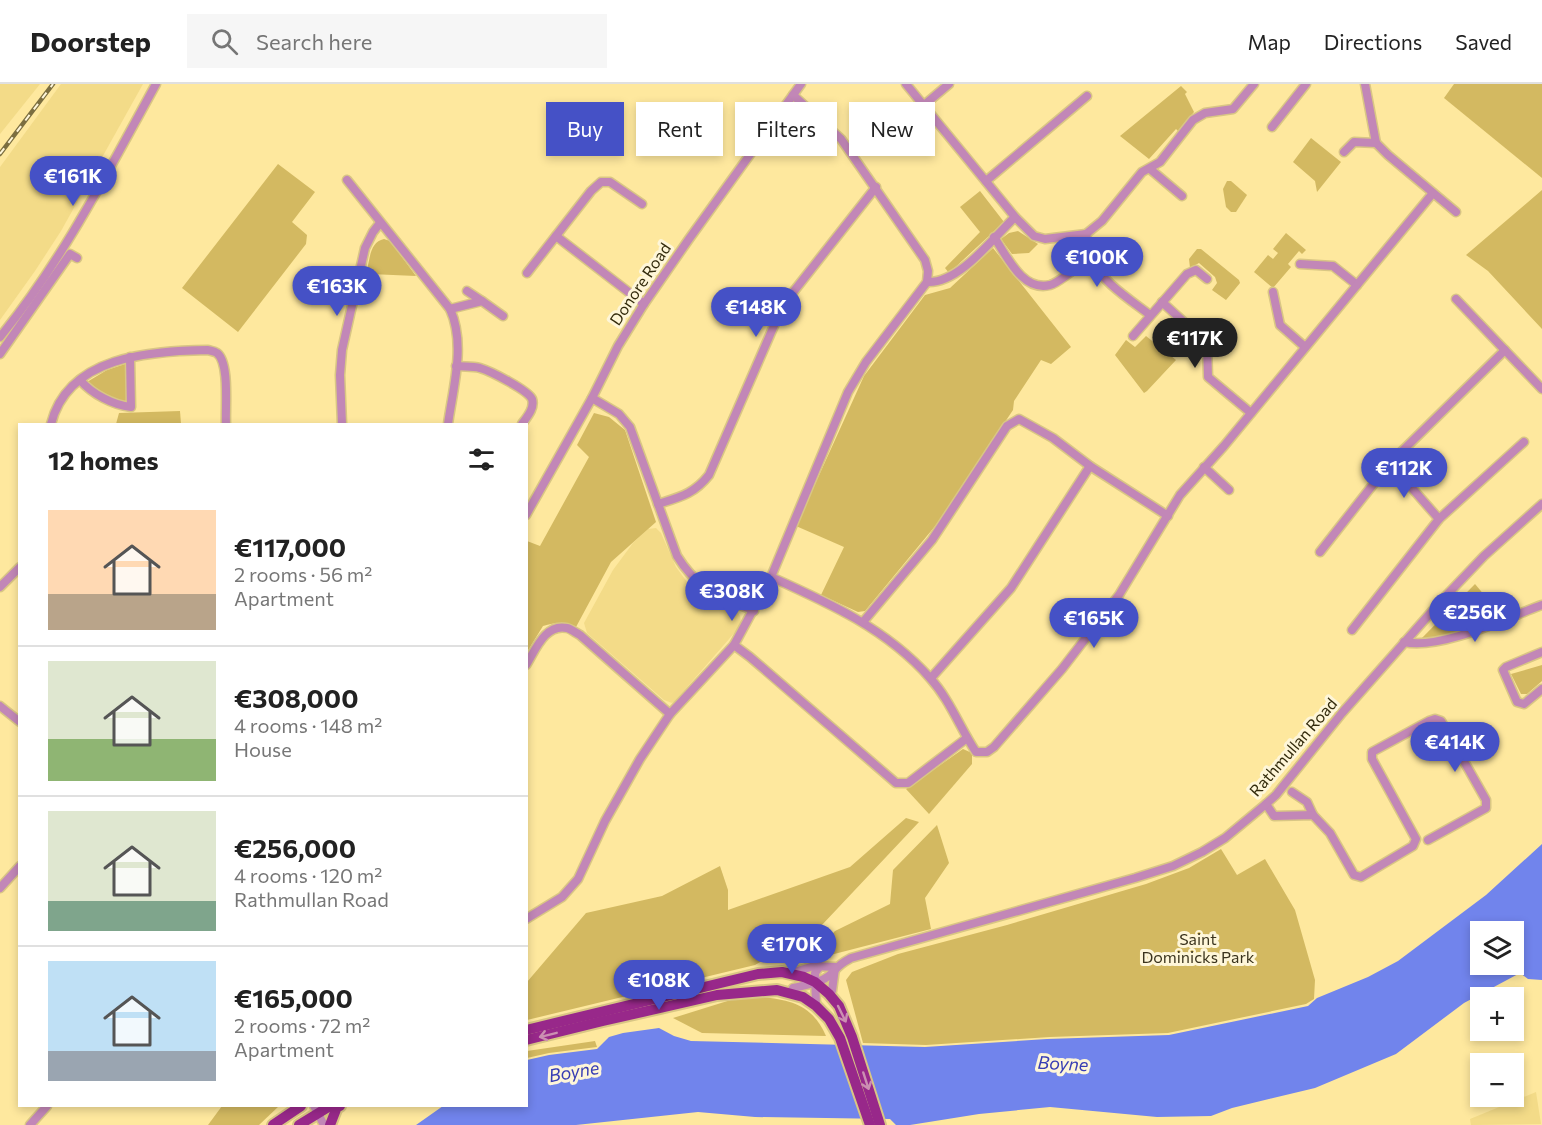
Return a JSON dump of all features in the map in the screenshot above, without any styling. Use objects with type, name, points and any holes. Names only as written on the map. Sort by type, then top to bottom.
[{"type":"main road","points":[[791,973],[815,982],[839,1006],[852,1037],[880,1125]]},
{"type":"main road","name":"Rathmullan Road","points":[[528,1029],[713,983],[758,974],[791,973]]},
{"type":"main road","name":"Rathmullan Road","points":[[528,1040],[717,995],[777,990],[790,993]]},
{"type":"main road","points":[[790,993],[816,1006],[830,1019],[840,1038],[870,1125]]},
{"type":"main road","points":[[276,1123],[288,1107]]},
{"type":"main road","points":[[276,1123],[300,1107]]},
{"type":"main road","points":[[330,1125],[337,1107]]},
{"type":"main road","points":[[299,1125],[316,1109]]},
{"type":"street","points":[[0,354],[5,335],[88,207],[156,84]]},
{"type":"street","name":"Donore Road","points":[[528,511],[592,398],[618,346],[644,304],[801,84]]},
{"type":"street","points":[[906,84],[921,102]]},
{"type":"street","points":[[929,102],[949,84]]},
{"type":"street","points":[[935,119],[1015,217],[1034,236],[1045,239],[1086,234],[1102,221],[1142,172],[1160,162],[1193,120],[1206,113],[1233,109],[1254,84]]},
{"type":"street","points":[[1272,127],[1306,84]]},
{"type":"street","points":[[1365,84],[1376,142],[1388,155],[1456,212]]},
{"type":"street","points":[[528,918],[562,897],[578,879],[605,821],[640,759],[670,714],[734,645],[771,577],[848,392],[866,362],[927,282],[928,271],[925,260],[841,138],[794,95]]},
{"type":"street","points":[[986,181],[1087,96]]},
{"type":"street","points":[[1344,152],[1354,142],[1376,142]]},
{"type":"street","points":[[1149,169],[1182,196]]},
{"type":"street","points":[[347,180],[450,309],[458,330],[456,366],[448,423]]},
{"type":"street","points":[[527,273],[591,191],[601,182],[610,182],[642,204]]},
{"type":"street","points":[[658,504],[688,494],[700,487],[710,475],[783,305],[876,188]]},
{"type":"street","points":[[771,577],[863,622],[900,648],[931,678],[959,719],[976,752],[987,752],[994,747],[1062,669],[1119,595],[1180,495],[1224,446],[1433,193]]},
{"type":"street","points":[[927,282],[943,281],[952,276],[1015,217]]},
{"type":"street","points":[[342,423],[340,375],[342,350],[365,248],[380,223]]},
{"type":"street","points":[[1086,234],[1091,259],[1097,270],[1150,315]]},
{"type":"street","points":[[556,236],[644,304]]},
{"type":"street","points":[[994,237],[1018,273],[1032,285],[1050,285],[1071,272]]},
{"type":"street","points":[[5,335],[70,254],[77,258]]},
{"type":"street","points":[[1300,264],[1333,266],[1358,285]]},
{"type":"street","points":[[1133,336],[1187,274],[1196,270],[1207,279]]},
{"type":"street","points":[[468,291],[503,316]]},
{"type":"street","points":[[1273,292],[1280,325],[1305,347]]},
{"type":"street","points":[[1456,298],[1542,389]]},
{"type":"street","points":[[450,309],[482,301]]},
{"type":"street","points":[[1162,302],[1207,344],[1208,377],[1251,413]]},
{"type":"street","points":[[51,423],[61,401],[74,385],[95,370],[117,359],[175,350],[208,350],[217,353],[225,372],[226,423]]},
{"type":"street","points":[[1320,552],[1390,463],[1505,350]]},
{"type":"street","points":[[80,380],[86,388],[112,402],[132,407],[130,357]]},
{"type":"street","points":[[456,366],[488,371],[526,393],[532,400],[532,408],[523,423]]},
{"type":"street","points":[[592,398],[626,420],[677,556],[688,573],[705,588],[754,611]]},
{"type":"street","points":[[863,622],[932,540],[1007,426],[1019,419],[1053,438],[1090,466],[1168,516]]},
{"type":"street","points":[[1352,630],[1438,519],[1524,442]]},
{"type":"street","points":[[1390,463],[1438,519]]},
{"type":"street","points":[[931,678],[1011,588],[1090,466]]},
{"type":"street","points":[[1204,467],[1229,490]]},
{"type":"street","name":"Rathmullan Road","points":[[790,993],[793,988],[815,982],[831,973],[835,967],[850,958],[1075,896],[1173,866],[1225,838],[1276,795],[1404,642],[1484,556],[1542,504]]},
{"type":"street","points":[[0,587],[18,569]]},
{"type":"street","points":[[1404,642],[1416,644],[1436,641],[1542,605]]},
{"type":"street","points":[[528,662],[542,638],[553,629],[567,628],[580,635],[670,714]]},
{"type":"street","points":[[734,645],[896,783],[908,783],[967,738]]},
{"type":"street","points":[[1542,652],[1503,670],[1520,704],[1524,704],[1542,689]]},
{"type":"street","points":[[0,706],[18,720]]},
{"type":"street","points":[[1292,792],[1307,802],[1313,815],[1330,833],[1354,874],[1360,877],[1413,846],[1416,839],[1372,759],[1372,752],[1429,721],[1435,719],[1441,721],[1486,800],[1486,808],[1428,840]]},
{"type":"street","points":[[1266,804],[1274,816],[1313,815]]},
{"type":"street","points":[[0,888],[18,868]]},
{"type":"street","name":"Rathmullan Road","points":[[791,973],[814,966],[835,967]]},
{"type":"street","points":[[816,1006],[815,973],[820,966]]},
{"type":"street","points":[[829,994],[832,991],[835,967]]},
{"type":"street","points":[[30,1125],[46,1107]]},
{"type":"street","points":[[316,1109],[324,1125]]},
{"type":"shaded area","points":[[0,84],[40,84],[0,134]]},
{"type":"shaded area","points":[[61,84],[143,84],[61,231],[0,320],[0,167]]},
{"type":"shaded area","points":[[656,528],[661,533],[676,567],[687,582],[737,611],[741,622],[736,631],[672,703],[664,700],[587,633],[584,623],[613,570],[633,543],[648,529]]},
{"type":"shaded area","points":[[1536,1092],[1541,1124],[1471,1125],[1470,1119],[1499,1107],[1524,1107],[1524,1097]]},
{"type":"green space","points":[[1454,84],[1542,84],[1542,178],[1444,98]]},
{"type":"green space","points":[[1181,86],[1187,92],[1185,94],[1194,112],[1149,159],[1120,136]]},
{"type":"green space","points":[[1311,138],[1341,162],[1317,192],[1315,181],[1293,162]]},
{"type":"green space","points":[[278,164],[315,192],[292,222],[307,235],[306,244],[238,332],[182,288]]},
{"type":"green space","points":[[1227,181],[1231,181],[1247,195],[1236,212],[1231,212],[1226,207],[1223,189]]},
{"type":"green space","points":[[1542,190],[1542,329],[1488,271],[1466,255]]},
{"type":"green space","points":[[980,191],[1004,222],[949,273],[945,268],[980,232],[960,207]]},
{"type":"green space","points":[[1018,231],[1038,244],[1029,253],[1012,254],[1001,239],[1009,233]]},
{"type":"green space","points":[[1286,233],[1306,250],[1302,254],[1299,251],[1288,264],[1291,267],[1273,288],[1254,272],[1268,255],[1273,259],[1278,253],[1273,249]]},
{"type":"green space","points":[[384,239],[390,241],[416,276],[370,274],[367,270],[371,251],[376,243]]},
{"type":"green space","points":[[993,248],[1071,347],[1051,364],[1041,360],[1014,401],[1013,410],[936,525],[865,611],[858,612],[821,595],[844,547],[796,526],[864,376],[925,295],[950,288]]},
{"type":"green space","points":[[1197,249],[1201,249],[1239,280],[1240,283],[1226,300],[1212,290],[1217,283],[1215,277],[1199,263],[1190,268],[1189,259]]},
{"type":"green space","points":[[1146,336],[1176,360],[1144,393],[1115,355],[1126,340],[1135,347]]},
{"type":"green space","points":[[128,363],[127,405],[88,386],[87,382],[107,370]]},
{"type":"green space","points":[[180,411],[181,423],[116,423],[119,413]]},
{"type":"green space","points":[[594,413],[609,417],[625,430],[656,522],[611,562],[576,627],[560,623],[543,626],[528,650],[528,541],[540,546],[589,457],[577,445]]},
{"type":"green space","points":[[1475,584],[1501,615],[1442,637],[1420,640]]},
{"type":"green space","points":[[1542,665],[1542,681],[1527,694],[1521,694],[1511,674]]},
{"type":"green space","points":[[963,749],[972,753],[972,764],[929,814],[906,789]]},
{"type":"green space","points":[[906,818],[919,822],[821,926],[755,965],[528,1020],[528,981],[586,913],[662,896],[720,866],[728,890],[728,910],[850,867]]},
{"type":"green space","points":[[937,825],[949,863],[925,898],[931,929],[807,961],[835,931],[890,904],[893,870]]},
{"type":"green space","name":"Saint Dominicks Park","points":[[1221,849],[1237,875],[1265,859],[1295,910],[1315,980],[1314,999],[1306,1004],[1168,1033],[1050,1037],[926,1045],[863,1043],[846,980],[852,972],[898,954],[1146,884],[1189,868]]},
{"type":"green space","points":[[761,997],[800,1006],[815,1018],[826,1036],[702,1033],[673,1018],[737,998]]},
{"type":"green space","points":[[595,1041],[597,1047],[528,1058],[528,1051]]},
{"type":"green space","points":[[221,1107],[278,1107],[259,1125],[208,1125]]},
{"type":"water","name":"Boyne","points":[[1542,844],[1542,980],[1528,979],[1523,975],[1524,921],[1470,921],[1470,975],[1516,975],[1494,987],[1470,987],[1470,1000],[1396,1054],[1315,1088],[1232,1108],[1211,1116],[1157,1117],[1050,1107],[979,1114],[910,1125],[896,1125],[890,1119],[755,1117],[698,1112],[576,1125],[416,1125],[442,1107],[528,1107],[528,1060],[597,1049],[609,1037],[623,1033],[659,1028],[691,1041],[925,1047],[1047,1039],[1169,1035],[1308,1006],[1317,998],[1368,977],[1398,961],[1486,895]]},
{"type":"railway","points":[[0,154],[53,84]]}]
